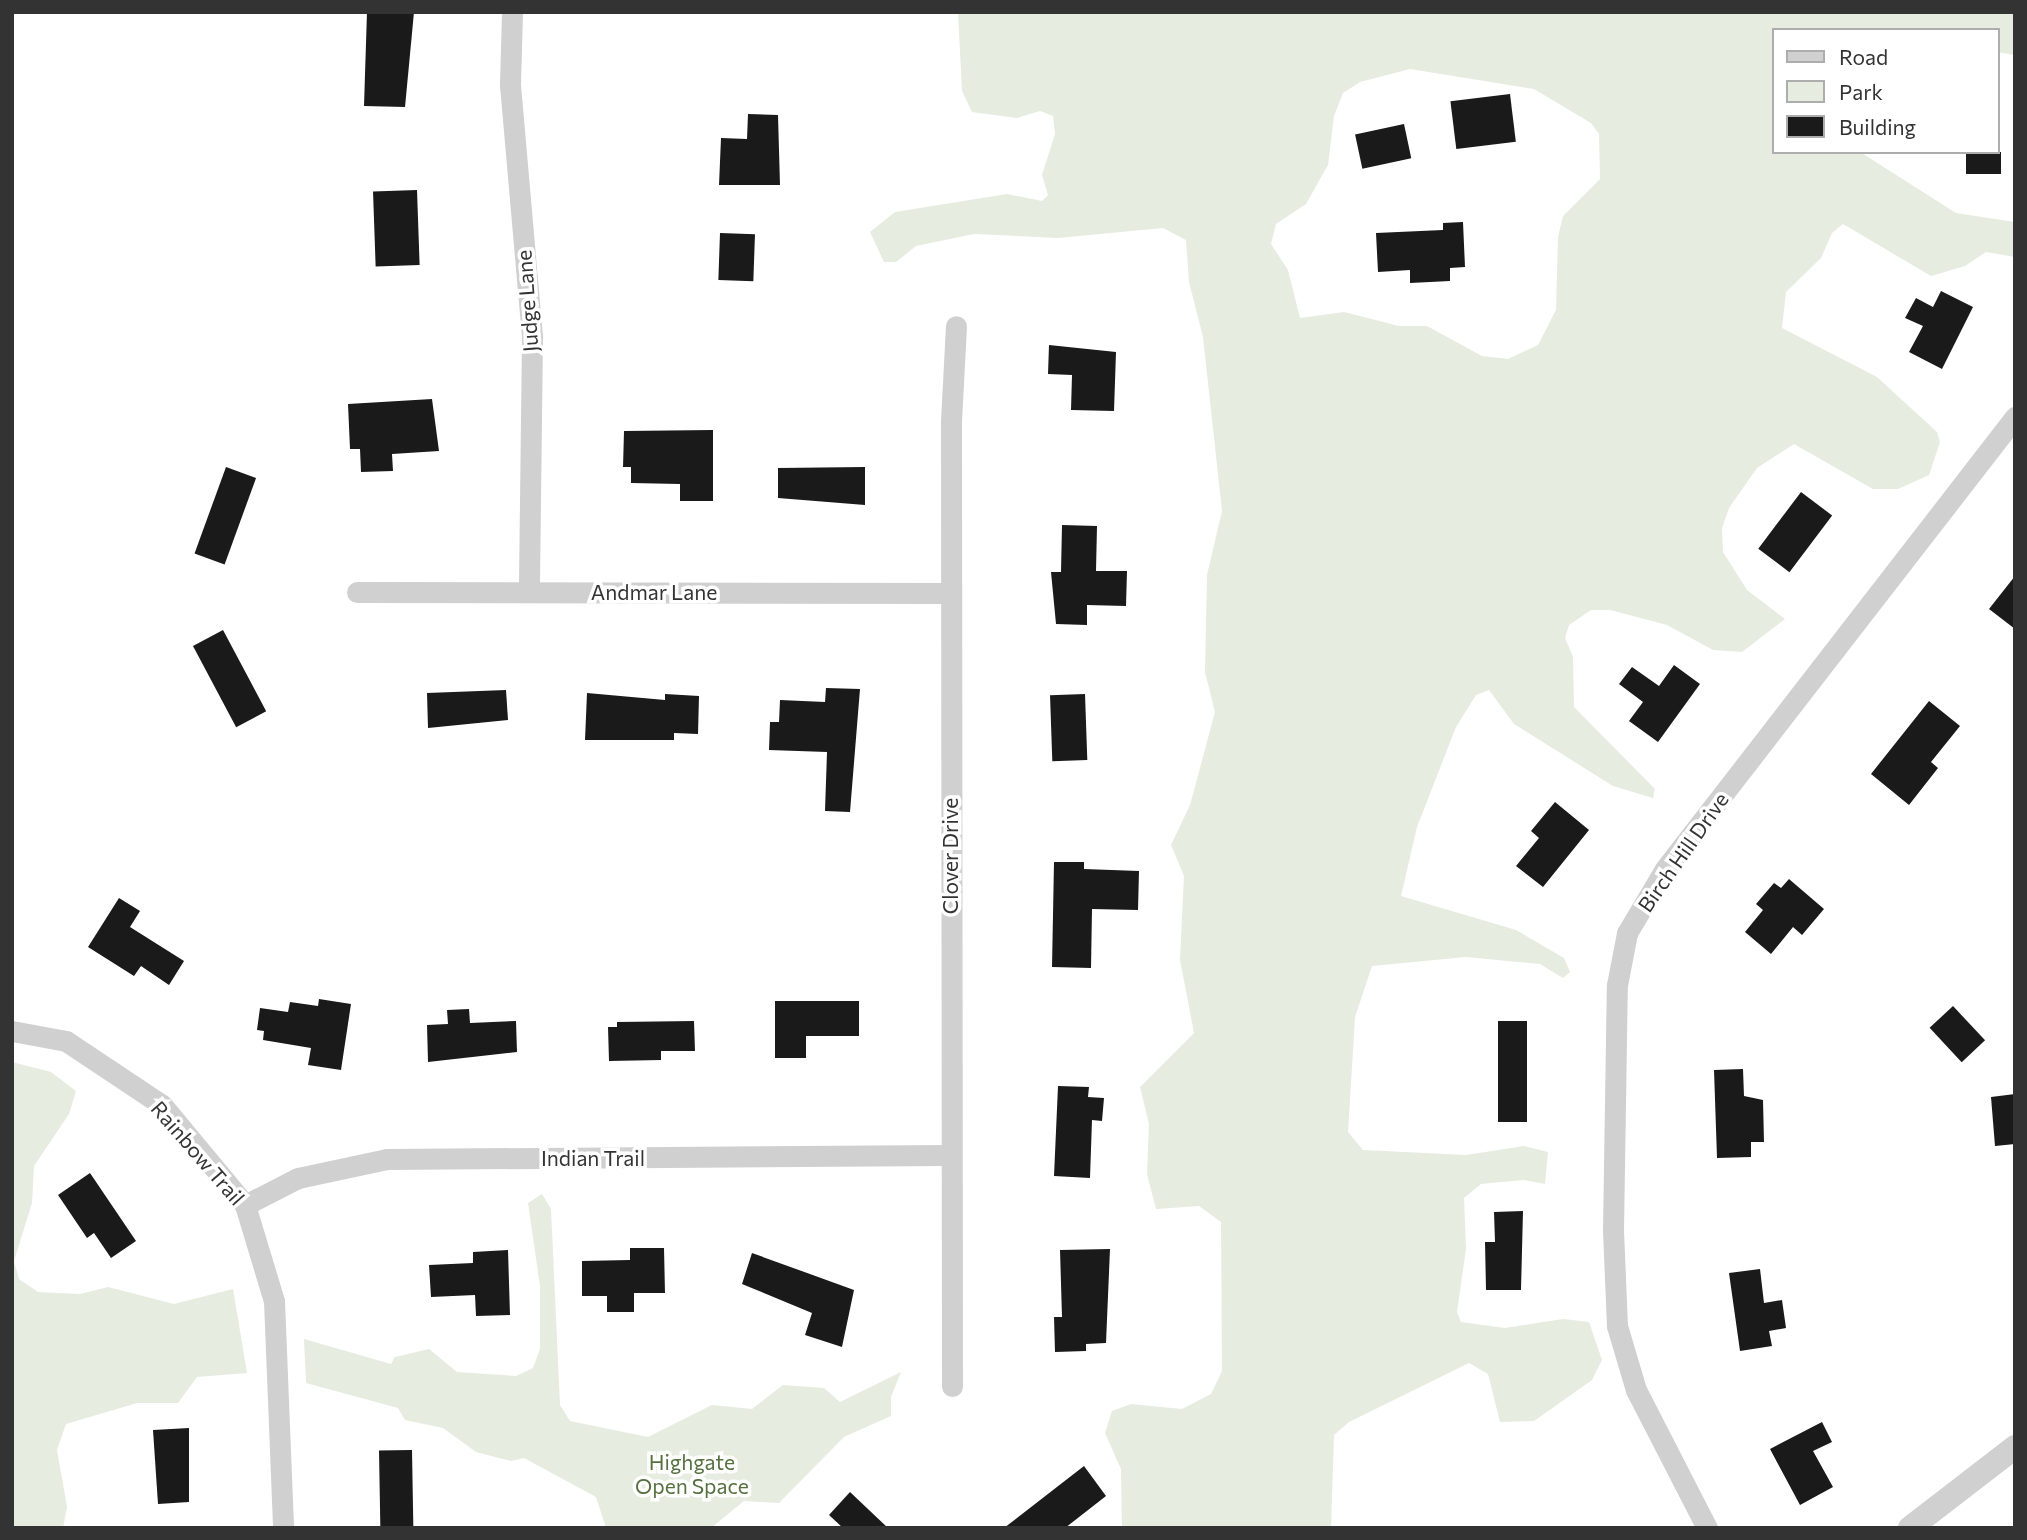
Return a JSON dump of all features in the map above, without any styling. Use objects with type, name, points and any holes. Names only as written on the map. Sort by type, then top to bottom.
[{"type":"street","name":"Judge Lane","points":[[512,12],[510,85],[532,337],[529,591]]},
{"type":"street","name":"Clover Drive","points":[[952,1386],[948,1155],[950,593],[956,326]]},
{"type":"street","name":"Birch Hill Drive","points":[[1707,1528],[1636,1390],[1617,1326],[1613,1230],[1617,985],[1627,933],[1665,869],[2015,417]]},
{"type":"street","name":"Andmar Lane","points":[[357,592],[950,593]]},
{"type":"street","name":"Rainbow Trail","points":[[12,1031],[66,1041],[162,1105],[245,1205],[274,1301],[283,1528]]},
{"type":"street","name":"Indian Trail","points":[[245,1205],[298,1178],[387,1159],[948,1155]]},
{"type":"street","points":[[1910,1528],[2015,1447]]},
{"type":"green space","points":[[958,12],[2015,12],[2015,55],[1999,52],[1999,28],[1772,28],[1772,154],[1863,154],[1956,213],[2015,222],[2015,257],[1986,252],[1965,266],[1931,276],[1843,224],[1832,233],[1821,258],[1786,292],[1782,328],[1877,377],[1937,432],[1940,442],[1929,475],[1898,489],[1873,489],[1794,444],[1757,468],[1729,508],[1722,528],[1723,552],[1747,590],[1785,619],[1742,652],[1713,650],[1667,625],[1610,610],[1591,610],[1569,625],[1565,638],[1573,657],[1574,707],[1655,789],[1653,798],[1613,786],[1514,724],[1489,690],[1476,695],[1456,727],[1417,827],[1401,896],[1516,930],[1564,958],[1570,972],[1563,978],[1540,964],[1466,957],[1372,966],[1355,1017],[1348,1132],[1363,1150],[1466,1155],[1524,1146],[1548,1152],[1545,1184],[1524,1180],[1481,1184],[1464,1198],[1466,1249],[1457,1312],[1461,1322],[1505,1328],[1563,1319],[1589,1322],[1602,1360],[1592,1380],[1534,1421],[1500,1422],[1488,1374],[1469,1363],[1349,1422],[1334,1435],[1331,1528],[1122,1528],[1121,1469],[1105,1433],[1112,1411],[1131,1404],[1182,1409],[1211,1394],[1222,1371],[1221,1222],[1199,1206],[1156,1209],[1147,1174],[1149,1124],[1140,1087],[1194,1033],[1180,960],[1184,876],[1171,845],[1190,805],[1215,712],[1205,672],[1207,575],[1222,511],[1203,337],[1189,282],[1186,240],[1163,228],[1058,238],[974,234],[916,246],[896,262],[884,262],[870,232],[895,212],[1007,194],[1042,201],[1048,195],[1042,175],[1055,134],[1053,116],[1040,111],[1017,118],[972,112],[962,91]],"holes":[[[1410,69],[1534,89],[1591,123],[1599,134],[1600,179],[1563,216],[1558,237],[1556,310],[1538,345],[1508,359],[1482,356],[1427,326],[1399,326],[1344,312],[1300,318],[1288,270],[1271,244],[1276,224],[1306,204],[1328,165],[1334,116],[1343,93],[1360,82]]]},
{"type":"green space","points":[[12,1062],[51,1072],[76,1091],[69,1114],[34,1166],[32,1203],[14,1261],[19,1279],[38,1292],[80,1294],[108,1287],[174,1304],[233,1289],[247,1373],[197,1377],[178,1403],[137,1403],[66,1424],[57,1450],[67,1507],[63,1528],[12,1528]]},
{"type":"green space","name":"Highgate Open Space","points":[[542,1194],[551,1209],[560,1405],[570,1421],[648,1437],[712,1405],[752,1409],[783,1385],[824,1388],[840,1402],[901,1372],[891,1397],[891,1416],[844,1437],[779,1503],[744,1501],[711,1528],[606,1528],[596,1497],[524,1458],[511,1461],[476,1452],[443,1428],[405,1420],[398,1408],[306,1383],[304,1339],[391,1364],[395,1357],[429,1349],[457,1372],[516,1376],[533,1368],[540,1349],[540,1286],[528,1203]]},
{"type":"building","points":[[367,12],[414,12],[405,107],[364,106]]},
{"type":"building","points":[[1510,94],[1516,142],[1456,149],[1450,101]]},
{"type":"building","points":[[748,114],[778,115],[780,185],[719,185],[721,138],[747,139]]},
{"type":"building","points":[[1404,124],[1411,158],[1362,169],[1355,134]]},
{"type":"building","points":[[2001,152],[2001,174],[1966,174],[1966,154]]},
{"type":"building","points":[[417,190],[420,265],[376,266],[373,192]]},
{"type":"building","points":[[1463,222],[1465,267],[1450,268],[1450,281],[1410,283],[1410,270],[1378,272],[1376,233],[1443,230],[1443,223]]},
{"type":"building","points":[[720,233],[755,234],[753,281],[718,280]]},
{"type":"building","points":[[1941,291],[1973,307],[1942,369],[1909,352],[1923,326],[1905,318],[1916,298],[1933,307]]},
{"type":"building","points":[[1049,345],[1116,352],[1114,411],[1071,410],[1072,375],[1048,374]]},
{"type":"building","points":[[432,399],[439,451],[392,454],[393,471],[361,472],[360,449],[350,449],[348,404]]},
{"type":"building","points":[[713,430],[713,501],[680,501],[680,484],[631,483],[631,467],[623,467],[624,431]]},
{"type":"building","points":[[226,467],[256,478],[225,564],[195,553]]},
{"type":"building","points":[[865,467],[865,505],[778,498],[778,468]]},
{"type":"building","points":[[1801,492],[1832,515],[1789,572],[1758,549]]},
{"type":"building","points":[[1062,525],[1097,526],[1096,571],[1127,571],[1126,606],[1087,605],[1087,625],[1056,624],[1051,572],[1061,572]]},
{"type":"building","points":[[2015,576],[2015,629],[1989,609]]},
{"type":"building","points":[[223,630],[266,711],[236,727],[193,646]]},
{"type":"building","points":[[1674,665],[1700,684],[1658,742],[1629,721],[1643,702],[1619,684],[1632,667],[1659,686]]},
{"type":"building","points":[[826,688],[860,689],[850,812],[825,811],[827,752],[769,750],[770,722],[779,722],[780,700],[825,702]]},
{"type":"building","points":[[506,690],[508,720],[428,728],[427,693]]},
{"type":"building","points":[[587,693],[665,700],[665,694],[699,696],[698,734],[674,733],[674,740],[585,740]]},
{"type":"building","points":[[1085,694],[1087,760],[1052,761],[1050,695]]},
{"type":"building","points":[[1929,701],[1960,726],[1931,762],[1938,768],[1909,805],[1871,774]]},
{"type":"building","points":[[1555,802],[1589,830],[1543,887],[1516,866],[1539,838],[1531,831]]},
{"type":"building","points":[[1054,862],[1084,862],[1084,869],[1139,871],[1138,910],[1092,909],[1091,968],[1052,967]]},
{"type":"building","points":[[1789,879],[1824,909],[1802,935],[1793,927],[1771,954],[1745,932],[1763,910],[1756,904],[1774,883],[1781,888]]},
{"type":"building","points":[[119,898],[140,911],[130,927],[184,961],[169,985],[141,966],[134,976],[88,947]]},
{"type":"building","points":[[319,999],[351,1004],[341,1070],[308,1065],[311,1048],[263,1040],[264,1031],[257,1030],[260,1008],[288,1012],[290,1002],[318,1006]]},
{"type":"building","points":[[775,1001],[859,1001],[859,1036],[806,1036],[806,1058],[775,1058]]},
{"type":"building","points":[[1953,1006],[1985,1040],[1962,1062],[1930,1028]]},
{"type":"building","points":[[469,1009],[470,1023],[516,1021],[517,1052],[428,1062],[427,1025],[448,1024],[447,1010]]},
{"type":"building","points":[[694,1021],[695,1051],[661,1051],[661,1060],[609,1061],[608,1027],[617,1027],[617,1022]]},
{"type":"building","points":[[1498,1021],[1527,1021],[1527,1122],[1498,1122]]},
{"type":"building","points":[[1743,1069],[1744,1096],[1763,1100],[1764,1142],[1751,1142],[1751,1157],[1717,1158],[1714,1070]]},
{"type":"building","points":[[1058,1086],[1089,1087],[1088,1097],[1104,1098],[1102,1121],[1092,1120],[1090,1178],[1054,1176]]},
{"type":"building","points":[[2015,1094],[2015,1144],[1995,1146],[1991,1097]]},
{"type":"building","points":[[90,1173],[136,1241],[111,1258],[94,1233],[87,1238],[58,1195]]},
{"type":"building","points":[[1523,1211],[1521,1290],[1486,1290],[1485,1242],[1495,1242],[1494,1212]]},
{"type":"building","points":[[630,1248],[664,1248],[665,1293],[634,1293],[634,1312],[607,1312],[607,1296],[582,1296],[582,1261],[630,1260]]},
{"type":"building","points":[[1110,1249],[1106,1343],[1086,1344],[1086,1351],[1055,1352],[1054,1317],[1062,1317],[1060,1250]]},
{"type":"building","points":[[508,1250],[510,1315],[476,1316],[475,1295],[431,1297],[429,1265],[473,1263],[473,1252]]},
{"type":"building","points":[[752,1253],[854,1290],[842,1347],[805,1335],[812,1313],[742,1284]]},
{"type":"building","points":[[1760,1269],[1764,1303],[1782,1300],[1786,1328],[1769,1331],[1772,1346],[1740,1351],[1729,1273]]},
{"type":"building","points":[[1822,1422],[1832,1442],[1813,1451],[1833,1487],[1800,1505],[1770,1449]]},
{"type":"building","points":[[189,1428],[189,1502],[158,1504],[153,1430]]},
{"type":"building","points":[[412,1450],[413,1528],[380,1528],[379,1451]]},
{"type":"building","points":[[1084,1466],[1106,1496],[1065,1528],[1004,1528]]},
{"type":"building","points":[[850,1492],[888,1528],[843,1528],[829,1515]]}]
